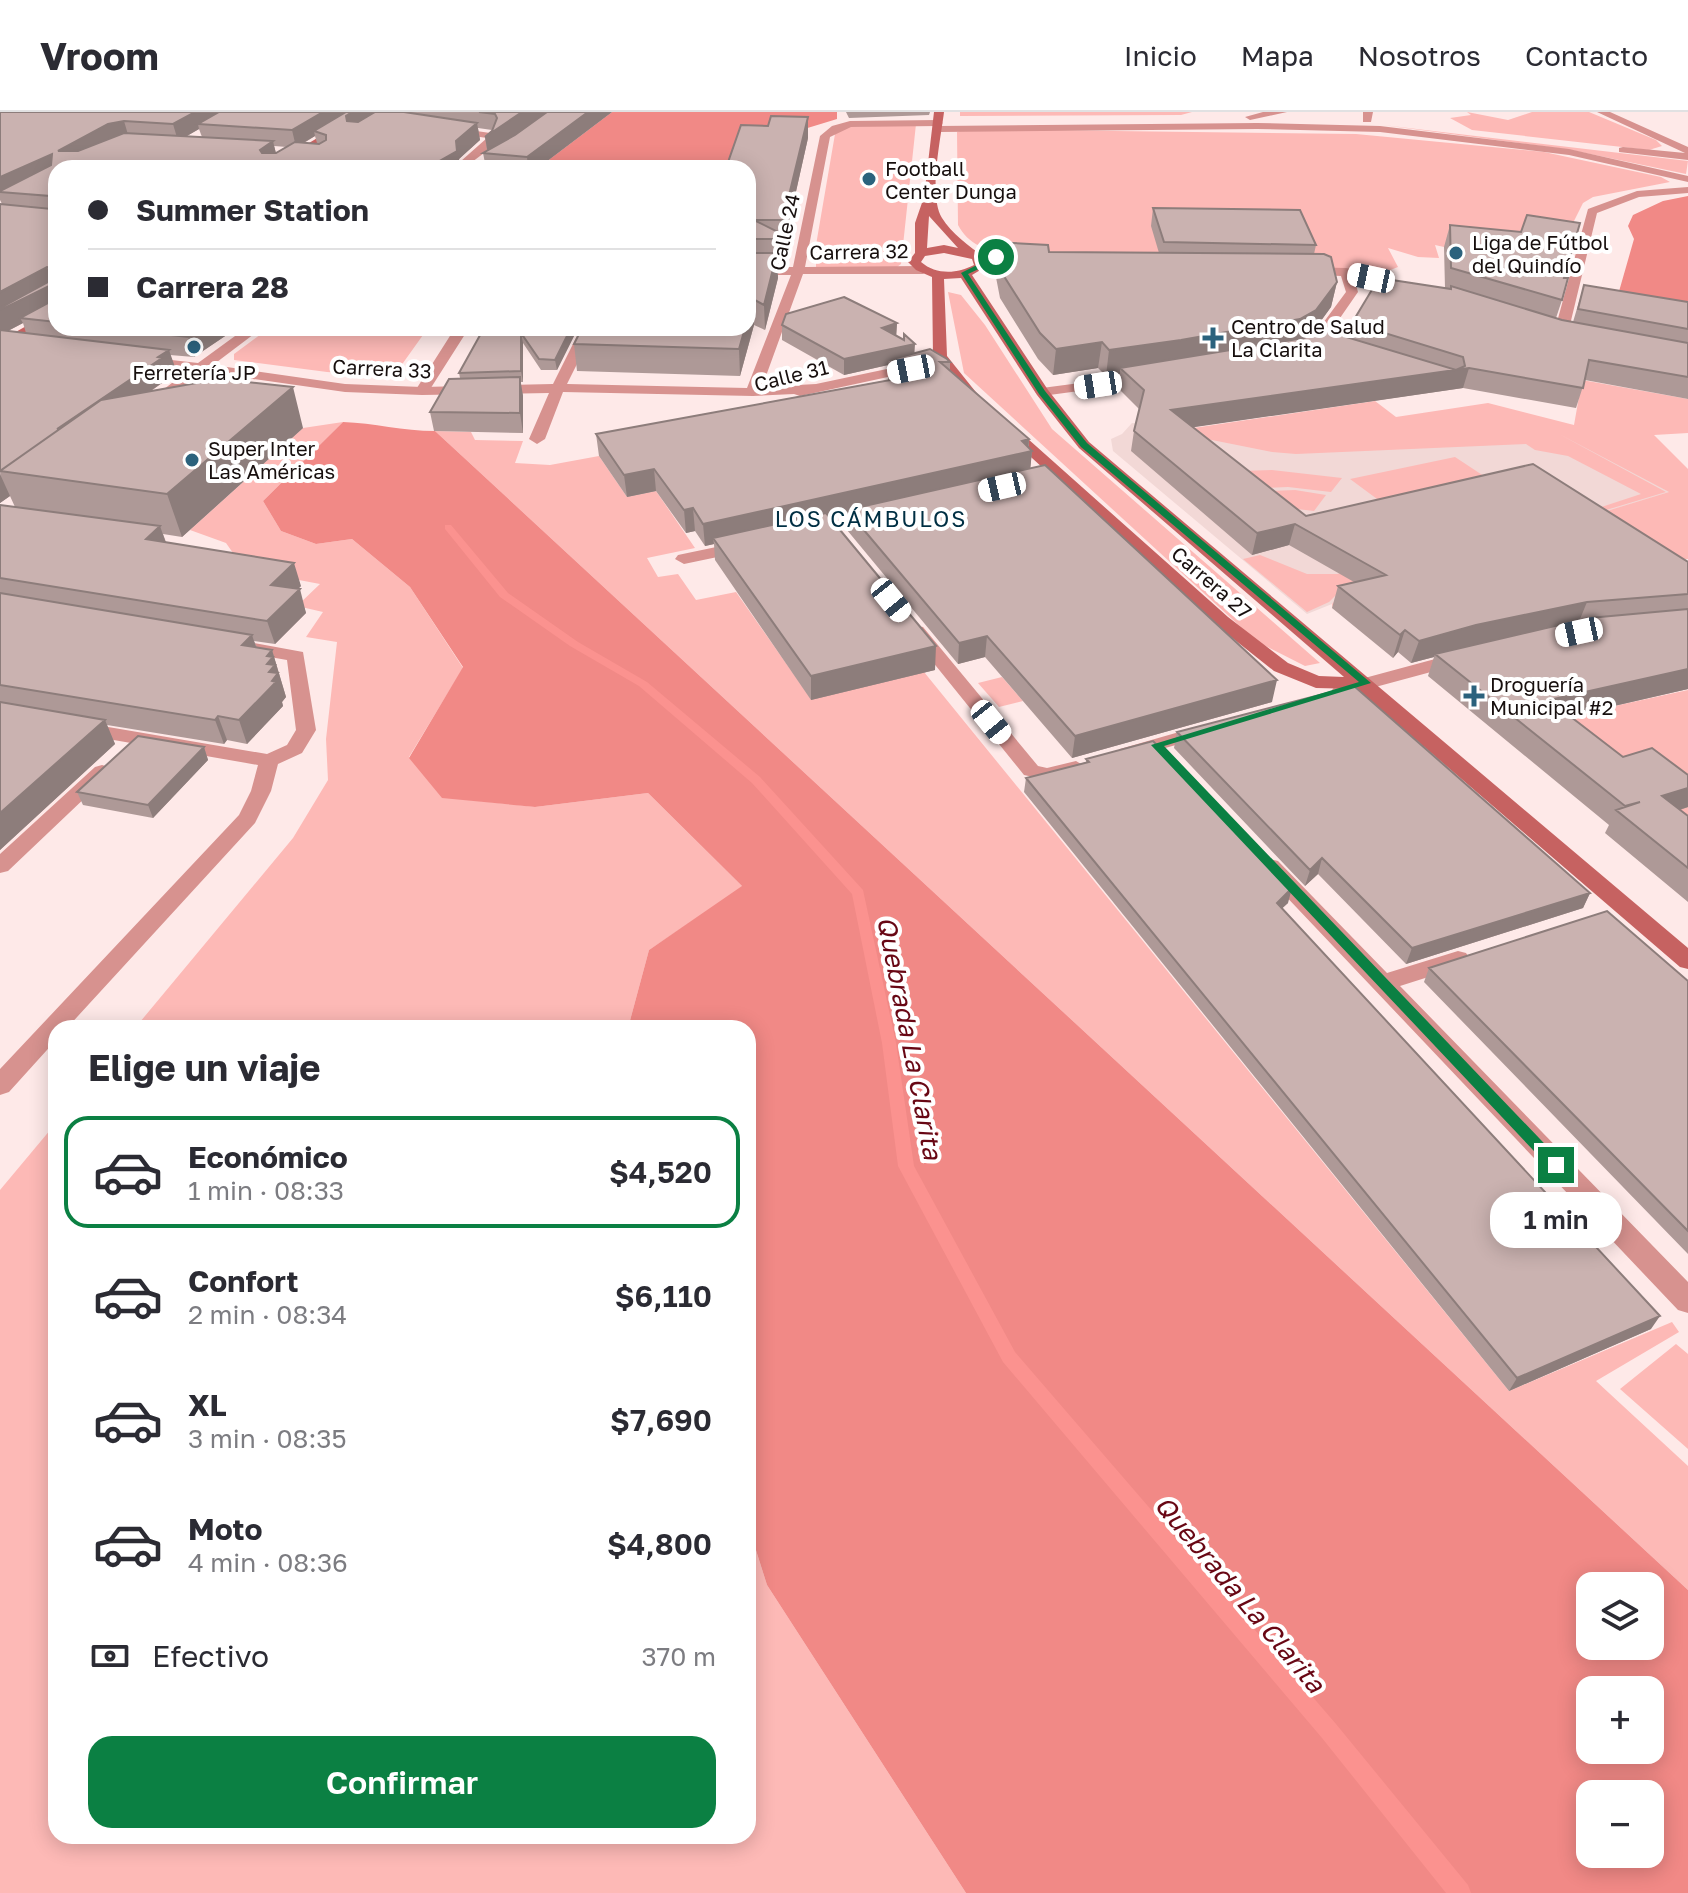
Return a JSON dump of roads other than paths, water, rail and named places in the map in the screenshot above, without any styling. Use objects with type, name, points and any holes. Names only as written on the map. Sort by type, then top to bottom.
[{"type":"street","points":[[286,160],[368,112]]},
{"type":"street","points":[[1250,117],[1282,112]]},
{"type":"street","points":[[1602,112],[1668,141],[1688,154]]},
{"type":"street","points":[[1628,112],[1688,137]]},
{"type":"street","points":[[939,121],[1107,122],[1367,116],[1657,154],[1688,154]]},
{"type":"street","points":[[939,121],[1380,129],[1569,152],[1669,175],[1686,182]]},
{"type":"street","points":[[921,253],[944,249],[1040,267],[938,274],[923,270],[914,262],[921,253],[921,223],[930,197],[939,121]]},
{"type":"street","name":"Calle 24","points":[[753,392],[798,272],[825,136],[836,128],[850,124],[939,121]]},
{"type":"street","points":[[348,123],[370,126]]},
{"type":"street","points":[[433,127],[493,136],[488,145],[467,160]]},
{"type":"street","points":[[1657,154],[1674,148],[1668,141]]},
{"type":"street","points":[[268,152],[323,155]]},
{"type":"street","points":[[1561,332],[1592,211],[1637,194],[1686,182]]},
{"type":"street","points":[[930,197],[936,219],[973,254],[981,266],[970,272]]},
{"type":"street","name":"Carrera 32","points":[[756,271],[923,270]]},
{"type":"street","points":[[1288,271],[1346,272],[1419,290]]},
{"type":"street","name":"Carrera 27","points":[[970,272],[1042,392],[1084,445],[1688,961]]},
{"type":"street","points":[[1283,353],[1324,343],[1352,292],[1346,272]]},
{"type":"street","points":[[938,274],[940,357]]},
{"type":"street","points":[[2,344],[48,318]]},
{"type":"street","points":[[139,412],[244,336]]},
{"type":"street","points":[[422,391],[457,336]]},
{"type":"street","points":[[537,439],[584,336]]},
{"type":"street","points":[[2,344],[37,346]]},
{"type":"street","name":"Carrera 33","points":[[127,357],[345,388],[753,392],[813,388]]},
{"type":"street","name":"Carrera 27","points":[[940,357],[968,393],[1052,476],[1222,621],[1281,667],[1316,682],[1366,683]]},
{"type":"street","name":"Calle 31","points":[[744,407],[813,388],[911,369],[940,357]]},
{"type":"street","points":[[1042,392],[1162,376]]},
{"type":"street","points":[[788,537],[837,533],[892,513]]},
{"type":"street","points":[[684,559],[758,543]]},
{"type":"street","points":[[901,612],[1031,771],[1047,774],[1231,723]]},
{"type":"street","points":[[62,725],[269,761],[295,749],[306,730],[296,656],[218,643]]},
{"type":"street","points":[[1306,701],[1483,653]]},
{"type":"street","points":[[0,866],[139,737]]},
{"type":"street","points":[[1156,745],[1178,768]]},
{"type":"street","points":[[60,1020],[248,818],[261,791],[269,761]]},
{"type":"street","points":[[1253,847],[1688,1301]]},
{"type":"street","points":[[1594,916],[1624,906]]},
{"type":"street","points":[[1381,984],[1487,950]]},
{"type":"street","points":[[0,1085],[48,1033]]},
{"type":"waterway","name":"Quebrada La Clarita","points":[[448,527],[504,595],[574,644],[643,684],[756,780],[858,893],[889,1043],[906,1166],[1009,1357],[1329,1731],[1460,1893]]},
{"type":"place","name":"Football Center Dunga","points":[[869,179]]},
{"type":"place","name":"Liga de Fútbol del Quindío","points":[[1456,253]]},
{"type":"place","name":"Centro de Salud La Clarita","points":[[1213,338]]},
{"type":"place","name":"Ferretería JP","points":[[194,347]]},
{"type":"place","name":"Super Inter Las Américas","points":[[192,460]]},
{"type":"place","name":"Droguería Municipal #2","points":[[1474,696]]},
{"type":"district","name":"LOS CÁMBULOS","points":[[871,518]]}]
